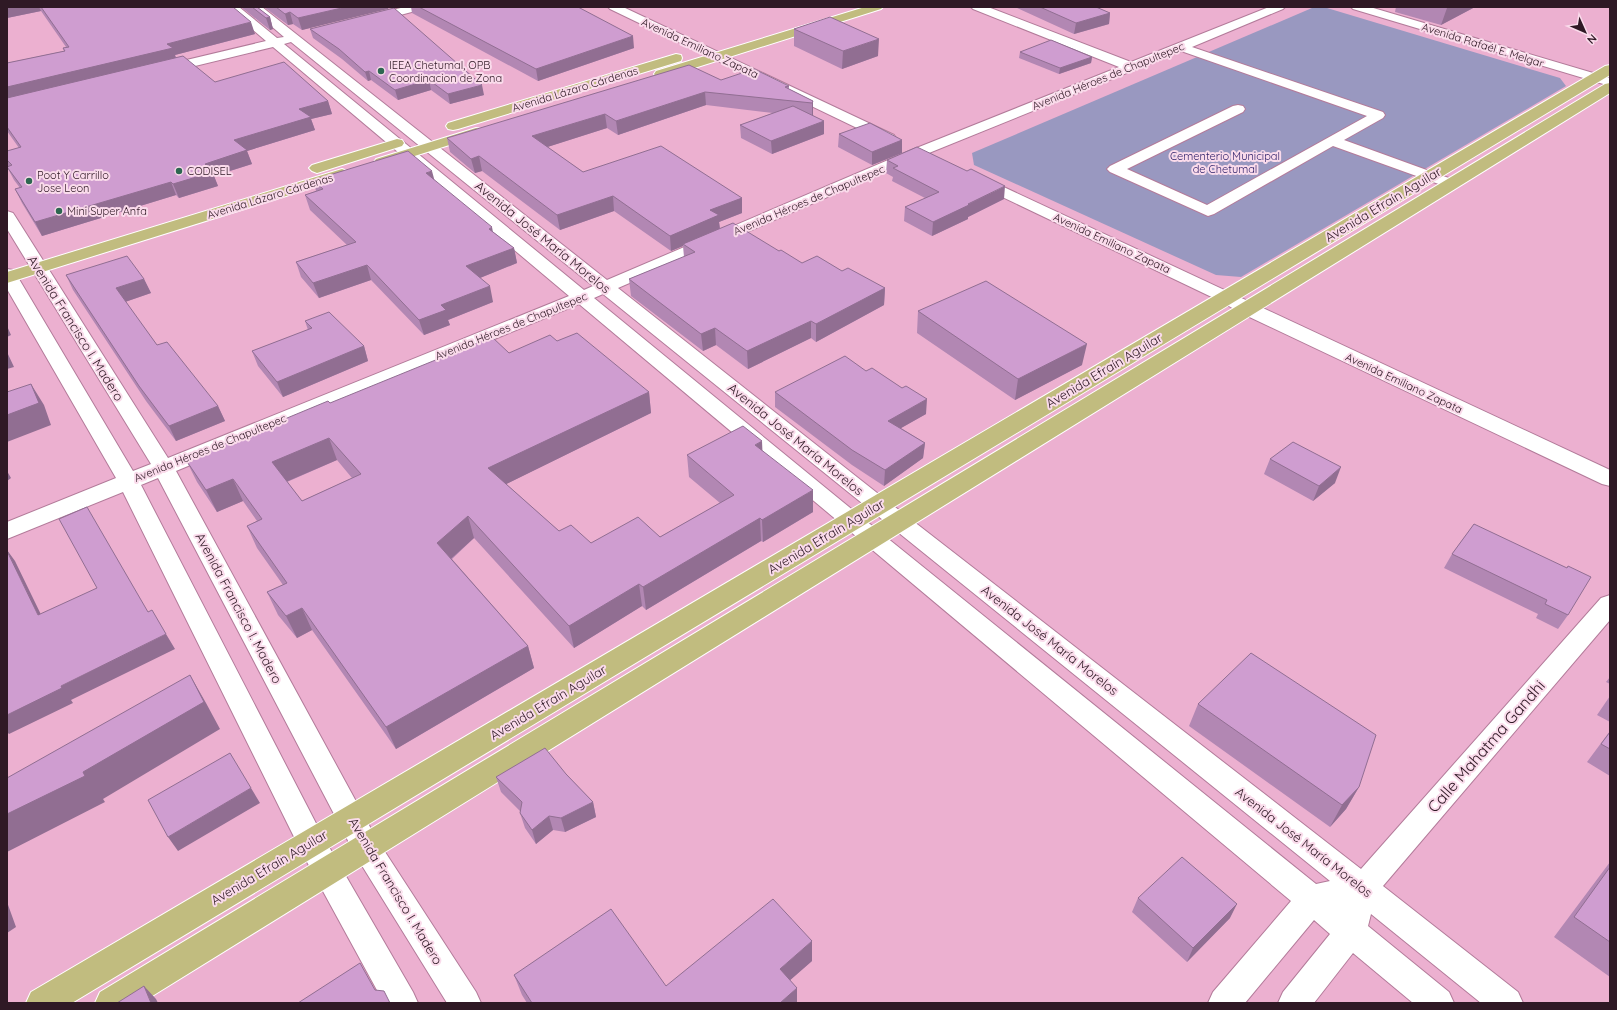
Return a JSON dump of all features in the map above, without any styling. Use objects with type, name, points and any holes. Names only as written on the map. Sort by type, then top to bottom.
[{"type":"main road","name":"Avenida Lázaro Cárdenas","points":[[712,53],[844,7]]},
{"type":"main road","name":"Avenida Lázaro Cárdenas","points":[[20,265],[712,53],[877,7]]},
{"type":"main road","name":"Avenida Efraín Aguilar","points":[[42,1003],[1226,297],[1431,176],[1606,79]]},
{"type":"main road","name":"Avenida Efraín Aguilar","points":[[111,1003],[1452,184],[1606,79]]},
{"type":"main road","name":"Avenida Lázaro Cárdenas","points":[[290,176],[413,145]]},
{"type":"street","name":"Avenida José María Morelos","points":[[232,7],[289,35]]},
{"type":"street","name":"Avenida José María Morelos","points":[[255,7],[289,35],[582,297],[1438,1003]]},
{"type":"street","points":[[389,7],[360,18],[419,7]]},
{"type":"street","name":"Avenida Emiliano Zapata","points":[[614,7],[940,162]]},
{"type":"street","points":[[977,7],[1132,67]]},
{"type":"street","name":"Avenida Héroes de Chapultepec","points":[[7,531],[582,297],[919,152],[1279,7]]},
{"type":"street","name":"Avenida Rafaél E. Melgar","points":[[1356,7],[1606,79]]},
{"type":"street","points":[[152,68],[289,35]]},
{"type":"street","points":[[1181,47],[1378,115],[1208,211],[1115,169],[1238,109]]},
{"type":"street","points":[[1333,141],[1452,184]]},
{"type":"street","name":"Avenida José María Morelos","points":[[413,145],[605,287],[1507,1003]]},
{"type":"street","name":"Avenida Emiliano Zapata","points":[[962,173],[1226,297],[1246,309],[1610,480]]},
{"type":"street","name":"Avenida Francisco I. Madero","points":[[7,216],[20,265],[128,481],[311,842],[402,1003]]},
{"type":"street","name":"Avenida Francisco I. Madero","points":[[20,265],[163,467],[352,818],[366,847],[465,1003]]},
{"type":"street","name":"Calle Mahatma Gandhi","points":[[1294,1003],[1351,932],[1363,888],[1610,604]]},
{"type":"street","points":[[1224,1003],[1312,899],[1363,888]]},
{"type":"green space","name":"Cementerio Municipal de Chetumal","points":[[1312,8],[1327,8],[1560,78],[1566,86],[1241,277],[1216,275],[974,165],[972,153]]},
{"type":"building","points":[[41,7],[233,7],[251,22],[167,44],[173,48],[7,87],[7,63],[65,51],[63,48],[69,47]]},
{"type":"building","points":[[252,7],[257,7],[270,17],[266,18]]},
{"type":"building","points":[[276,7],[346,7],[298,18],[290,12],[285,14]]},
{"type":"building","points":[[419,7],[578,7],[633,36],[536,69]]},
{"type":"building","points":[[1040,7],[1096,7],[1110,13],[1076,23]]},
{"type":"building","points":[[394,8],[482,85],[448,94],[429,80],[395,90],[369,71],[365,72],[339,49],[310,29]]},
{"type":"building","points":[[830,17],[879,39],[843,51],[794,29]]},
{"type":"building","points":[[1051,40],[1092,57],[1060,68],[1020,52]]},
{"type":"building","points":[[183,56],[215,82],[284,62],[328,101],[299,109],[311,117],[234,140],[247,150],[205,164],[213,172],[173,184],[171,182],[35,222],[15,189],[22,187],[7,167],[12,165],[7,160],[7,151],[21,147],[7,127],[7,98]]},
{"type":"building","points":[[689,65],[721,80],[754,69],[789,86],[785,87],[813,101],[812,103],[705,92],[616,121],[605,114],[532,136],[583,172],[661,146],[742,198],[710,210],[719,215],[670,236],[613,196],[557,215],[479,156],[471,159],[447,138]]},
{"type":"building","points":[[793,106],[824,121],[771,141],[740,125]]},
{"type":"building","points":[[870,123],[902,140],[872,152],[839,134]]},
{"type":"building","points":[[917,147],[967,171],[971,169],[1005,186],[933,222],[905,207],[939,192],[893,168],[898,166],[887,160]]},
{"type":"building","points":[[408,151],[432,171],[426,173],[492,227],[489,229],[514,248],[466,266],[490,286],[441,305],[446,310],[419,320],[367,265],[313,283],[296,262],[356,242],[305,195],[323,189],[313,180]]},
{"type":"building","points":[[733,223],[802,263],[817,256],[842,271],[848,268],[885,288],[816,324],[811,321],[747,351],[715,328],[701,334],[629,279],[695,252],[683,244]]},
{"type":"building","points":[[127,256],[144,279],[116,288],[157,345],[167,342],[218,406],[169,426],[139,386],[66,275]]},
{"type":"building","points":[[986,281],[1087,344],[1018,379],[918,311]]},
{"type":"building","points":[[329,312],[364,346],[277,382],[252,351],[312,328],[305,321]]},
{"type":"building","points":[[577,333],[649,392],[488,468],[559,531],[571,525],[591,543],[638,517],[660,537],[734,495],[687,455],[743,426],[762,441],[755,445],[813,490],[762,520],[760,518],[643,587],[639,584],[569,626],[468,516],[437,543],[528,646],[386,727],[302,608],[286,616],[267,592],[287,583],[247,526],[262,519],[233,479],[206,490],[186,460],[328,401],[330,403],[492,337],[509,353],[550,335],[557,341]],"holes":[[[329,438],[361,474],[302,501],[272,462]]]},
{"type":"building","points":[[845,356],[866,371],[872,368],[902,388],[906,386],[927,399],[888,421],[925,443],[885,470],[852,450],[775,392]]},
{"type":"building","points":[[31,384],[39,403],[7,415],[7,392]]},
{"type":"building","points":[[1293,442],[1341,467],[1319,486],[1270,459]]},
{"type":"building","points":[[87,507],[148,612],[152,610],[166,634],[61,686],[62,688],[7,715],[7,551],[38,615],[97,588],[59,519]]},
{"type":"building","points":[[1474,524],[1567,568],[1568,566],[1591,577],[1568,615],[1545,604],[1547,600],[1452,554]]},
{"type":"building","points":[[1251,653],[1376,735],[1359,787],[1342,805],[1198,704]]},
{"type":"building","points":[[190,675],[204,702],[83,772],[85,776],[7,814],[7,778]]},
{"type":"building","points":[[1610,732],[1610,749],[1601,744]]},
{"type":"building","points":[[545,748],[566,774],[593,802],[561,818],[549,816],[532,830],[520,813],[522,802],[496,777]]},
{"type":"building","points":[[230,753],[251,788],[168,837],[148,800]]},
{"type":"building","points":[[1182,857],[1237,904],[1193,948],[1138,898]]},
{"type":"building","points":[[1610,867],[1610,942],[1574,917]]},
{"type":"building","points":[[773,899],[812,941],[780,969],[797,988],[780,1003],[532,1003],[514,975],[611,909],[666,986]]},
{"type":"building","points":[[360,963],[375,990],[384,991],[390,1003],[298,1003]]},
{"type":"building","points":[[144,986],[151,1003],[117,1003]]},
{"type":"place","name":"IEEA Chetumal, OPB Coordinacion de Zona","points":[[381,71]]},
{"type":"place","name":"CODISEL","points":[[179,171]]},
{"type":"place","name":"Poot Y Carrillo Jose Leon","points":[[29,181]]},
{"type":"place","name":"Mini Super Anfa","points":[[59,211]]}]
